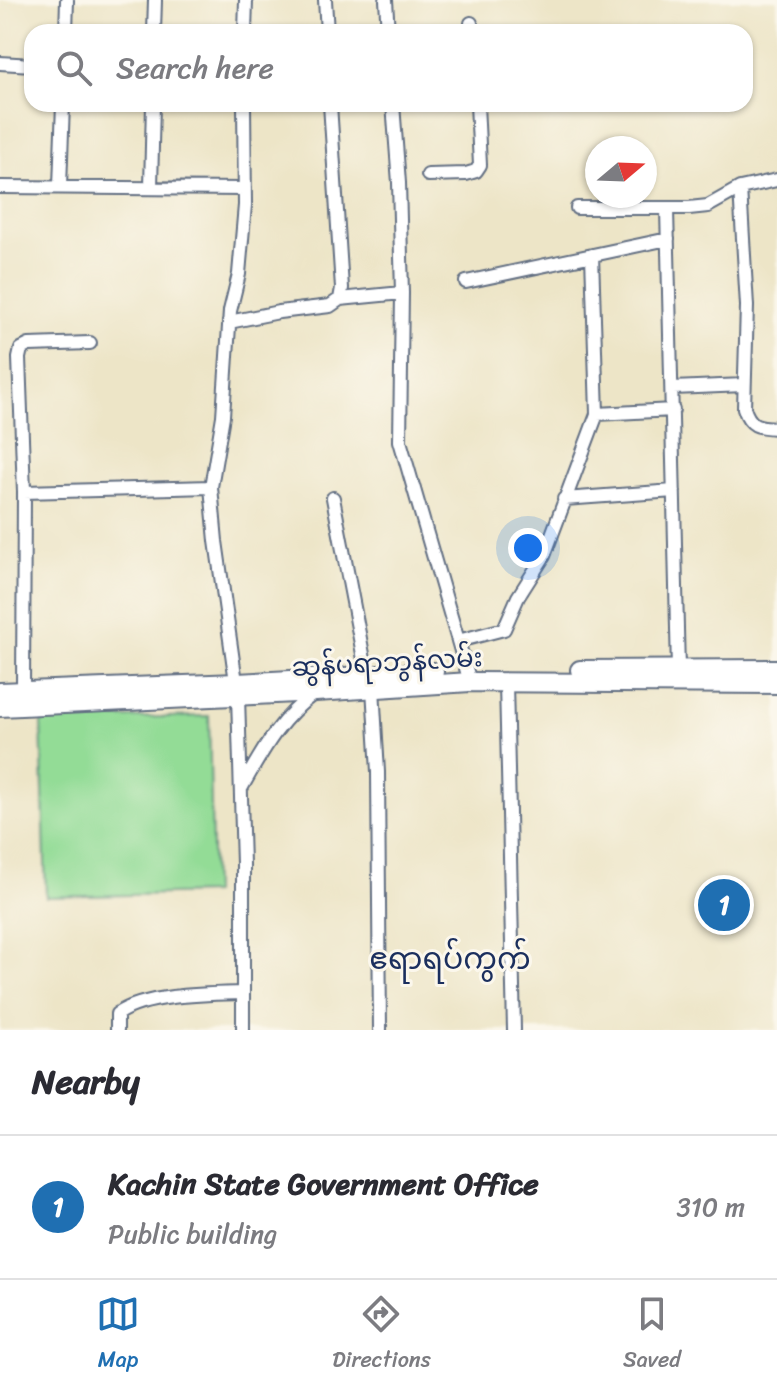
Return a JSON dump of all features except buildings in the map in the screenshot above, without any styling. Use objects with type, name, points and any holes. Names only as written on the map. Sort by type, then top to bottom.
[{"type":"highway","name":"ဆွန်ပရာဘွန်လမ်း","points":[[0,707],[468,676],[777,669]]},
{"type":"highway","name":"ဆွန်ပရာဘွန်လမ်း","points":[[468,676],[506,683],[777,684]]},
{"type":"highway","name":"ဆွန်ပရာဘွန်လမ်း","points":[[0,692],[316,692],[370,681]]},
{"type":"street","points":[[66,24],[67,0]]},
{"type":"street","points":[[154,24],[155,0]]},
{"type":"street","points":[[245,24],[246,0]]},
{"type":"street","points":[[325,0],[326,24]]},
{"type":"street","points":[[386,0],[388,24]]},
{"type":"street","points":[[0,63],[24,64]]},
{"type":"street","points":[[60,186],[63,112]]},
{"type":"street","points":[[151,187],[153,112]]},
{"type":"street","points":[[243,1030],[237,690],[211,487],[223,416],[229,322],[239,274],[245,189],[244,112]]},
{"type":"street","points":[[331,112],[342,288],[340,299]]},
{"type":"street","points":[[394,112],[402,293],[400,441],[468,676]]},
{"type":"street","points":[[428,175],[476,171],[480,165],[477,112]]},
{"type":"street","points":[[577,208],[708,206],[740,188],[777,180]]},
{"type":"street","points":[[0,187],[245,189]]},
{"type":"street","points":[[740,188],[747,306],[744,408],[748,421],[756,427],[777,428]]},
{"type":"street","points":[[667,209],[678,670]]},
{"type":"street","points":[[466,282],[668,239]]},
{"type":"street","points":[[458,641],[504,629],[518,597],[544,556],[597,414],[592,255]]},
{"type":"street","points":[[229,322],[330,306],[340,299],[402,293]]},
{"type":"street","points":[[23,690],[24,492],[19,358],[21,349],[29,345],[90,343]]},
{"type":"street","points":[[673,388],[744,385]]},
{"type":"street","points":[[597,414],[673,410]]},
{"type":"street","points":[[24,492],[211,487]]},
{"type":"street","points":[[564,499],[674,491]]},
{"type":"street","points":[[333,498],[370,681],[378,772],[380,1030]]},
{"type":"street","points":[[506,683],[514,1030]]},
{"type":"street","points":[[240,789],[269,739],[294,708],[316,692]]},
{"type":"street","points":[[117,1030],[117,1014],[128,1007],[150,1001],[243,993]]},
{"type":"green space","points":[[209,716],[213,893],[46,897],[41,720]]},
{"type":"place","name":"Kachin State Government Office","points":[[724,905]]},
{"type":"district","name":"ဧရာရပ်ကွက်","points":[[450,959]]}]
